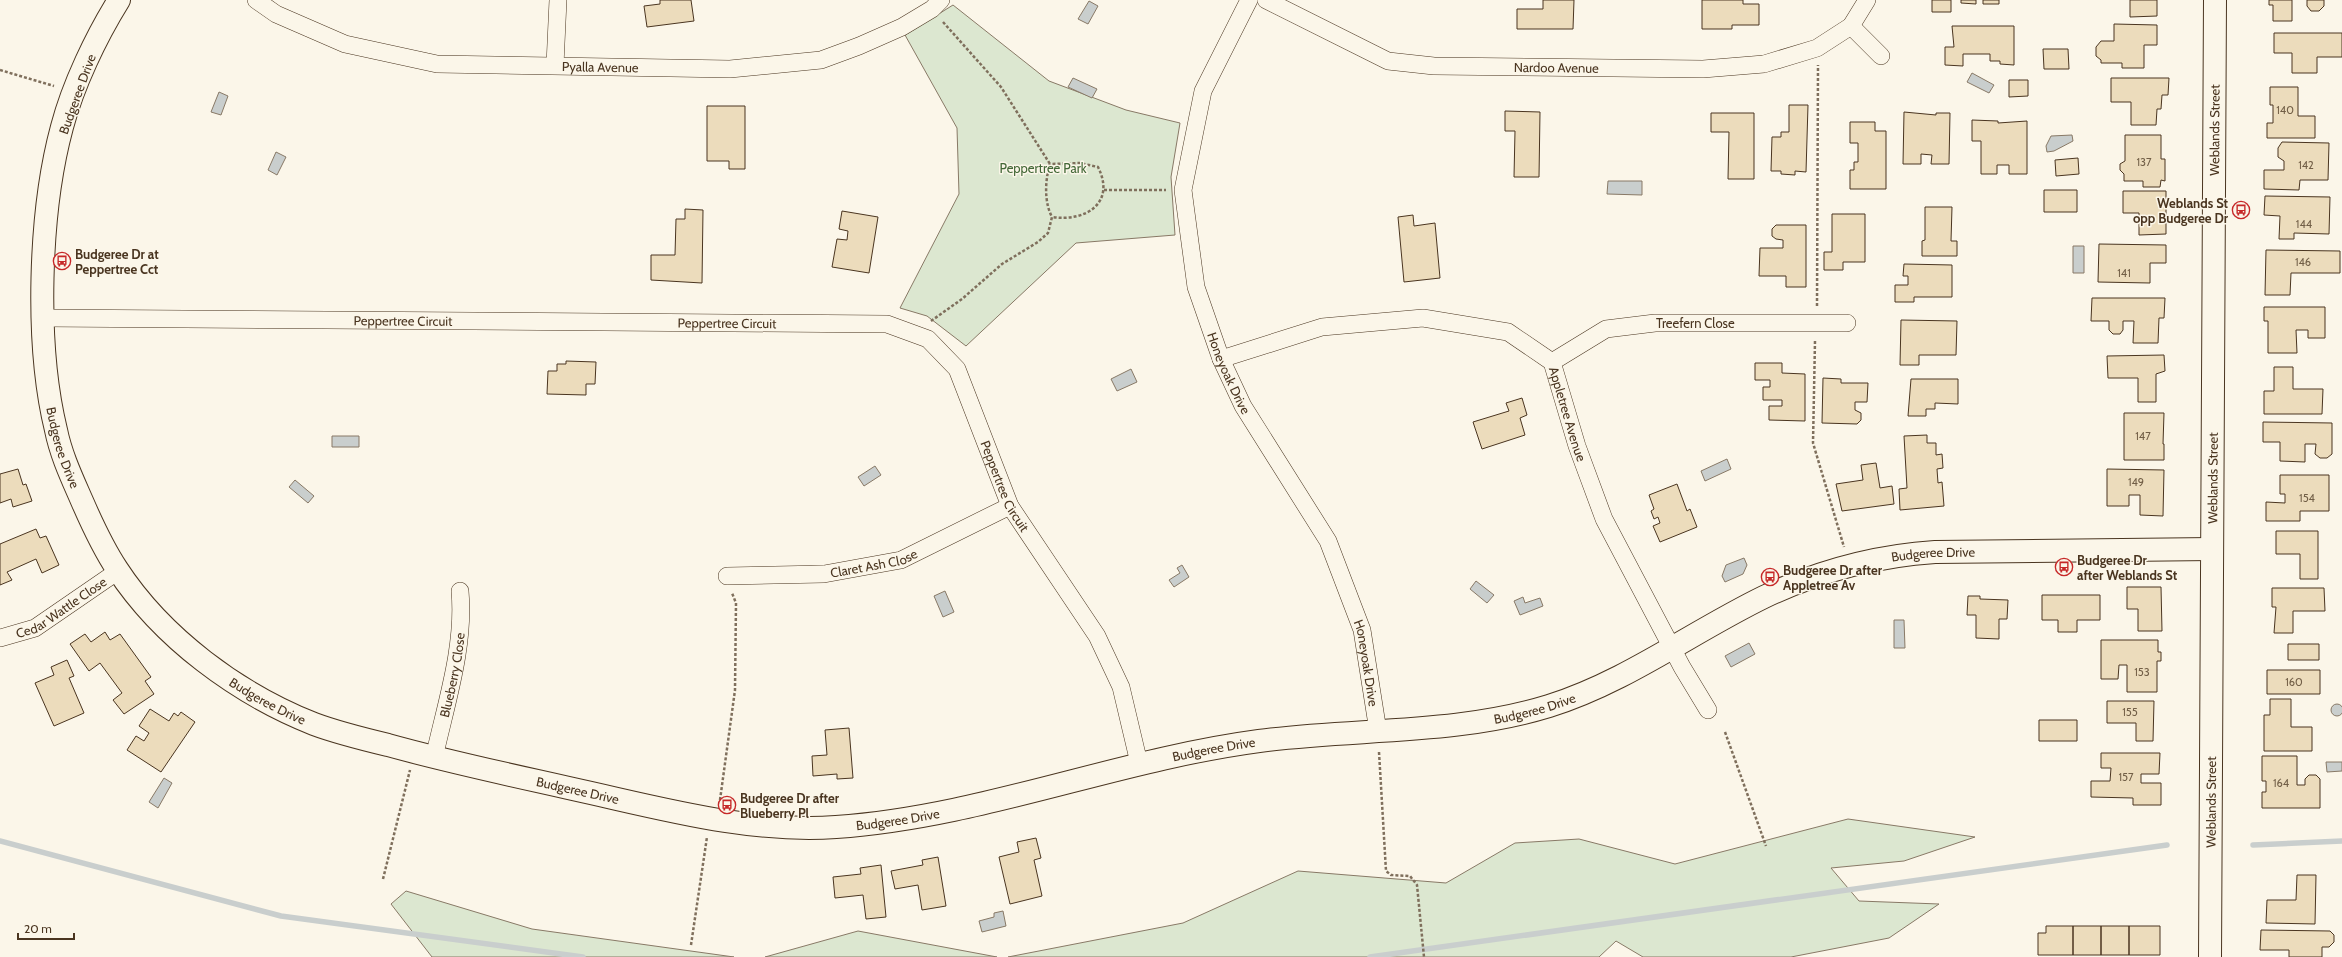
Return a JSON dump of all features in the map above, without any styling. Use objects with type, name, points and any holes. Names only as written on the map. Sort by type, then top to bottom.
[{"type":"street","name":"Budgeree Drive","points":[[119,0],[84,68],[62,126],[45,219],[43,318],[49,393],[56,434],[70,475],[92,524],[118,571],[164,625],[206,662],[257,696],[315,724],[425,755],[714,820],[787,827],[830,827],[911,820],[1007,799],[1138,763],[1261,740],[1378,741],[1449,726],[1499,719],[1548,706],[1589,691],[1760,599],[1805,579],[1850,564],[1895,554],[1935,552],[2212,549]]},
{"type":"street","name":"Pyalla Avenue","points":[[256,0],[276,14],[345,44],[437,64],[730,69],[821,60],[859,46],[902,27],[936,4]]},
{"type":"street","points":[[555,65],[558,0]]},
{"type":"street","name":"Honeyoak Drive","points":[[1249,0],[1203,91],[1183,190],[1196,287],[1221,360],[1243,406],[1328,541],[1362,630],[1378,741]]},
{"type":"street","name":"Nardoo Avenue","points":[[1266,0],[1388,61],[1434,66],[1702,69],[1764,64],[1817,48],[1851,26],[1867,0]]},
{"type":"street","name":"Weblands Street","points":[[2210,957],[2215,0]]},
{"type":"street","points":[[1851,26],[1881,56]]},
{"type":"street","name":"Peppertree Circuit","points":[[43,318],[871,323],[887,324],[928,339],[957,369],[1010,506],[1097,636],[1121,687],[1138,763]]},
{"type":"street","name":"Appletree Avenue","points":[[1221,360],[1322,327],[1423,318],[1508,332],[1552,362],[1576,446],[1604,519],[1673,647]]},
{"type":"street","name":"Treefern Close","points":[[1552,362],[1606,329],[1655,323],[1848,323]]},
{"type":"street","name":"Claret Ash Close","points":[[727,576],[824,574],[902,560],[1010,506]]},
{"type":"street","name":"Cedar Wattle Close","points":[[0,638],[35,628],[118,571]]},
{"type":"street","name":"Blueberry Close","points":[[425,755],[459,642],[462,615],[460,591]]},
{"type":"street","points":[[1673,647],[1708,710]]},
{"type":"path","points":[[936,4],[1001,88],[1050,164]]},
{"type":"path","points":[[1817,48],[1817,323],[1813,443],[1850,564]]},
{"type":"path","points":[[0,70],[54,86]]},
{"type":"path","points":[[1050,164],[1080,163],[1098,167],[1104,179],[1104,190],[1101,201],[1091,210],[1068,219],[1052,217]]},
{"type":"path","points":[[928,339],[931,321],[962,299],[1002,264],[1038,242],[1048,233],[1052,217],[1048,210],[1047,195],[1047,173],[1050,164]]},
{"type":"path","points":[[1104,190],[1183,190]]},
{"type":"path","points":[[691,945],[714,820],[735,690],[736,604],[727,576]]},
{"type":"path","points":[[1725,732],[1766,846]]},
{"type":"path","points":[[1378,741],[1386,871],[1391,875],[1410,876],[1417,885],[1423,956]]},
{"type":"path","points":[[383,879],[425,755]]},
{"type":"green space","name":"Peppertree Park","points":[[953,5],[1049,81],[1126,110],[1180,123],[1171,177],[1175,235],[1076,243],[966,346],[927,316],[900,308],[959,194],[957,128],[905,35]]},
{"type":"green space","points":[[1848,819],[1975,837],[1904,861],[1831,868],[1859,901],[1939,904],[1889,938],[1791,957],[1643,957],[1616,941],[1599,957],[1008,957],[1183,923],[1298,871],[1446,883],[1515,843],[1579,839],[1675,864]]},
{"type":"green space","points":[[406,891],[532,929],[734,957],[432,957],[391,904]]},
{"type":"green space","points":[[858,931],[997,957],[765,957]]},
{"type":"shaded area","points":[[1089,1],[1098,6],[1088,24],[1078,19]]},
{"type":"shaded area","points":[[1972,73],[1994,85],[1989,93],[1967,82]]},
{"type":"shaded area","points":[[1073,78],[1097,89],[1092,98],[1068,87]]},
{"type":"shaded area","points":[[219,92],[228,96],[221,115],[211,112]]},
{"type":"shaded area","points":[[2072,135],[2073,141],[2054,151],[2047,152],[2046,146],[2051,136]]},
{"type":"shaded area","points":[[276,152],[286,157],[277,175],[268,170]]},
{"type":"shaded area","points":[[1608,181],[1642,181],[1642,195],[1607,194]]},
{"type":"shaded area","points":[[2073,246],[2084,246],[2084,273],[2073,273]]},
{"type":"shaded area","points":[[1131,369],[1137,382],[1117,391],[1111,379]]},
{"type":"shaded area","points":[[332,436],[359,436],[359,447],[332,447]]},
{"type":"shaded area","points":[[1727,459],[1731,469],[1705,481],[1701,471]]},
{"type":"shaded area","points":[[875,466],[881,475],[864,486],[858,477]]},
{"type":"shaded area","points":[[295,480],[314,496],[308,503],[289,487]]},
{"type":"shaded area","points":[[1744,558],[1747,565],[1743,574],[1725,582],[1722,576],[1726,565]]},
{"type":"shaded area","points":[[1182,565],[1189,577],[1174,587],[1169,580],[1180,573],[1177,568]]},
{"type":"shaded area","points":[[1476,581],[1494,595],[1487,603],[1470,589]]},
{"type":"shaded area","points":[[945,591],[954,612],[943,617],[934,596]]},
{"type":"shaded area","points":[[1523,597],[1525,603],[1540,598],[1543,606],[1520,615],[1514,601]]},
{"type":"shaded area","points":[[1894,620],[1904,620],[1905,648],[1894,648]]},
{"type":"shaded area","points":[[1749,643],[1755,654],[1731,667],[1725,656]]},
{"type":"shaded area","points":[[2335,704],[2339,704],[2343,710],[2339,716],[2335,716],[2331,712],[2331,708]]},
{"type":"shaded area","points":[[2326,762],[2342,762],[2342,771],[2327,772]]},
{"type":"shaded area","points":[[164,778],[172,783],[158,808],[149,802]]},
{"type":"shaded area","points":[[1003,911],[1006,926],[982,932],[979,921],[994,917],[994,913]]},
{"type":"building","points":[[660,0],[691,0],[694,21],[647,27],[644,6],[660,4]]},
{"type":"building","points":[[1543,0],[1574,0],[1573,29],[1517,29],[1517,9],[1543,9]]},
{"type":"building","points":[[1702,0],[1743,0],[1743,4],[1759,4],[1759,25],[1732,25],[1732,29],[1702,29]]},
{"type":"building","points":[[1932,0],[1951,0],[1951,12],[1932,12]]},
{"type":"building","points":[[1961,0],[1976,0],[1976,4],[1961,3]]},
{"type":"building","points":[[1983,0],[1999,0],[1999,4],[1983,4]]},
{"type":"building","points":[[2130,0],[2157,0],[2157,16],[2130,17]]},
{"type":"building","points":[[2269,0],[2292,0],[2292,21],[2273,21],[2273,5],[2269,5]]},
{"type":"building","points":[[2307,0],[2324,0],[2324,6],[2319,11],[2311,11],[2307,6]]},
{"type":"building","points":[[2114,24],[2157,25],[2157,45],[2144,45],[2144,68],[2122,68],[2122,63],[2101,63],[2101,60],[2096,56],[2096,47],[2101,41],[2114,41]]},
{"type":"building","points":[[1952,26],[2014,26],[2014,65],[2000,64],[2000,61],[1990,61],[1990,54],[1963,54],[1963,66],[1945,65],[1945,47],[1954,47]]},
{"type":"building","points":[[2274,33],[2342,33],[2342,57],[2317,57],[2317,73],[2292,73],[2292,53],[2274,53]]},
{"type":"building","points":[[2043,49],[2068,49],[2069,69],[2044,69]]},
{"type":"building","points":[[2111,78],[2169,78],[2168,95],[2162,95],[2161,109],[2157,109],[2156,125],[2131,125],[2131,102],[2111,102]]},
{"type":"building","points":[[2009,80],[2028,80],[2028,96],[2009,97]]},
{"type":"building","points":[[2270,87],[2298,87],[2298,116],[2315,116],[2315,138],[2267,138],[2267,123],[2273,123],[2273,105],[2270,105]]},
{"type":"building","points":[[1789,105],[1808,105],[1806,172],[1795,171],[1795,175],[1781,174],[1781,171],[1771,171],[1772,137],[1781,137],[1781,132],[1789,132]]},
{"type":"building","points":[[707,106],[745,106],[745,169],[729,169],[729,161],[707,161]]},
{"type":"building","points":[[1505,111],[1540,112],[1539,177],[1514,177],[1515,131],[1505,131]]},
{"type":"building","points":[[1904,112],[1936,115],[1936,113],[1950,113],[1949,164],[1931,164],[1932,155],[1921,154],[1921,164],[1903,164]]},
{"type":"building","points":[[1711,113],[1754,113],[1754,179],[1728,179],[1729,132],[1711,132]]},
{"type":"building","points":[[1972,120],[1998,121],[1998,123],[2027,121],[2027,174],[2009,174],[2009,165],[1997,165],[1997,174],[1981,174],[1981,141],[1972,141]]},
{"type":"building","points":[[1850,122],[1875,122],[1875,131],[1886,131],[1886,189],[1850,189],[1850,170],[1854,170],[1854,162],[1858,162],[1858,143],[1850,143]]},
{"type":"building","points":[[2125,135],[2161,135],[2161,159],[2165,159],[2165,181],[2161,180],[2160,187],[2143,187],[2143,181],[2124,181],[2124,174],[2120,170],[2120,164],[2125,161]]},
{"type":"building","points":[[2282,142],[2329,143],[2328,180],[2300,180],[2299,190],[2264,189],[2264,170],[2284,170],[2284,161],[2278,157],[2278,148]]},
{"type":"building","points":[[2078,158],[2079,174],[2056,176],[2055,160]]},
{"type":"building","points":[[2044,190],[2077,190],[2077,212],[2044,212]]},
{"type":"building","points":[[2123,191],[2166,191],[2166,234],[2139,235],[2139,213],[2123,213]]},
{"type":"building","points":[[2265,196],[2330,197],[2329,234],[2294,233],[2294,239],[2279,239],[2280,216],[2264,215]]},
{"type":"building","points":[[1925,207],[1952,207],[1951,241],[1957,241],[1957,256],[1922,256],[1922,241],[1925,240]]},
{"type":"building","points":[[685,209],[703,210],[702,283],[651,280],[651,255],[675,255],[676,219],[685,219]]},
{"type":"building","points":[[842,211],[878,217],[869,273],[832,267],[837,239],[847,240],[848,231],[839,229]]},
{"type":"building","points":[[1832,214],[1865,214],[1865,262],[1843,262],[1843,270],[1824,270],[1824,252],[1832,252]]},
{"type":"building","points":[[1413,215],[1414,226],[1435,223],[1440,278],[1404,282],[1398,217]]},
{"type":"building","points":[[1776,225],[1806,225],[1806,287],[1786,287],[1786,276],[1759,276],[1760,248],[1783,248],[1783,240],[1776,239],[1772,236],[1772,229]]},
{"type":"building","points":[[2099,244],[2166,245],[2166,263],[2150,263],[2150,283],[2098,282]]},
{"type":"building","points":[[2266,250],[2340,251],[2340,273],[2291,273],[2290,295],[2265,295]]},
{"type":"building","points":[[1904,264],[1952,265],[1952,297],[1914,297],[1914,302],[1895,302],[1895,285],[1908,285],[1908,276],[1903,276]]},
{"type":"building","points":[[2092,298],[2165,298],[2164,318],[2159,318],[2158,343],[2133,343],[2134,321],[2123,321],[2123,330],[2120,334],[2113,334],[2109,330],[2109,321],[2091,321]]},
{"type":"building","points":[[2264,307],[2325,307],[2325,338],[2308,338],[2308,330],[2296,330],[2297,353],[2268,353],[2268,321],[2264,321]]},
{"type":"building","points":[[1901,320],[1957,321],[1956,355],[1919,355],[1919,365],[1900,365]]},
{"type":"building","points":[[2164,355],[2165,371],[2156,374],[2156,402],[2138,402],[2138,378],[2108,378],[2107,356]]},
{"type":"building","points":[[566,361],[596,362],[595,384],[586,384],[586,395],[547,394],[548,371],[557,371],[557,364],[566,364]]},
{"type":"building","points":[[1755,363],[1782,363],[1782,373],[1805,374],[1805,421],[1769,420],[1769,406],[1782,406],[1782,400],[1763,400],[1763,387],[1770,387],[1770,380],[1755,380]]},
{"type":"building","points":[[2274,367],[2293,367],[2293,389],[2323,389],[2322,414],[2264,414],[2264,391],[2274,391]]},
{"type":"building","points":[[1823,378],[1841,379],[1841,383],[1868,383],[1867,402],[1855,402],[1855,410],[1861,413],[1861,420],[1857,424],[1822,423]]},
{"type":"building","points":[[1911,379],[1958,379],[1958,404],[1935,403],[1935,409],[1926,409],[1926,416],[1908,416]]},
{"type":"building","points":[[1522,398],[1527,415],[1520,418],[1525,435],[1482,449],[1473,422],[1509,411],[1506,403]]},
{"type":"building","points":[[2124,413],[2164,413],[2164,460],[2124,460]]},
{"type":"building","points":[[2263,422],[2332,423],[2332,454],[2327,458],[2320,458],[2315,454],[2316,444],[2305,444],[2305,462],[2280,461],[2280,442],[2263,442]]},
{"type":"building","points":[[1927,435],[1927,443],[1936,443],[1936,455],[1942,454],[1943,468],[1937,469],[1938,483],[1942,482],[1944,506],[1900,510],[1899,489],[1907,488],[1904,436]]},
{"type":"building","points":[[1876,463],[1880,488],[1892,486],[1894,504],[1842,511],[1836,484],[1863,480],[1861,465]]},
{"type":"building","points":[[18,469],[23,485],[26,484],[32,501],[13,507],[11,499],[0,503],[0,474]]},
{"type":"building","points":[[2107,469],[2164,470],[2163,516],[2140,515],[2140,495],[2129,495],[2129,506],[2107,506]]},
{"type":"building","points":[[2280,475],[2329,475],[2329,511],[2300,511],[2300,521],[2266,521],[2266,502],[2285,503],[2285,494],[2280,494]]},
{"type":"building","points":[[1677,484],[1687,511],[1690,509],[1697,527],[1660,542],[1653,526],[1660,523],[1658,517],[1654,519],[1651,511],[1654,509],[1649,495]]},
{"type":"building","points":[[36,529],[40,538],[46,536],[59,565],[42,573],[36,559],[7,572],[12,580],[0,585],[0,544]]},
{"type":"building","points":[[2276,531],[2318,531],[2318,579],[2300,579],[2300,554],[2276,554]]},
{"type":"building","points":[[2127,587],[2161,587],[2162,631],[2138,631],[2138,609],[2127,609]]},
{"type":"building","points":[[2272,588],[2324,588],[2325,611],[2293,611],[2293,633],[2274,633],[2276,607],[2272,607]]},
{"type":"building","points":[[2042,595],[2100,595],[2100,620],[2077,620],[2077,632],[2058,632],[2058,620],[2042,620]]},
{"type":"building","points":[[1968,596],[1980,596],[1980,599],[2008,600],[2007,619],[1999,619],[1999,639],[1976,638],[1976,615],[1967,615]]},
{"type":"building","points":[[105,632],[110,640],[120,634],[151,677],[145,681],[154,694],[124,714],[113,700],[122,693],[100,663],[89,671],[70,644],[85,634],[91,642]]},
{"type":"building","points":[[2101,640],[2158,640],[2158,652],[2161,652],[2161,661],[2157,661],[2157,692],[2127,692],[2127,665],[2119,665],[2118,679],[2101,679]]},
{"type":"building","points":[[2288,644],[2319,644],[2319,660],[2288,660]]},
{"type":"building","points":[[67,660],[74,676],[69,678],[84,713],[54,726],[35,683],[54,675],[51,667]]},
{"type":"building","points":[[2267,670],[2320,670],[2320,694],[2267,694]]},
{"type":"building","points":[[2270,699],[2291,699],[2291,727],[2312,727],[2312,751],[2264,751],[2264,715],[2270,715]]},
{"type":"building","points":[[2107,701],[2154,701],[2153,741],[2136,741],[2136,723],[2107,723]]},
{"type":"building","points":[[150,709],[169,721],[174,713],[178,716],[181,712],[195,722],[161,772],[127,750],[136,736],[144,741],[149,733],[139,726]]},
{"type":"building","points":[[2039,720],[2077,720],[2077,741],[2039,741]]},
{"type":"building","points":[[849,728],[853,778],[837,779],[837,774],[813,776],[812,756],[827,755],[825,730]]},
{"type":"building","points":[[2101,753],[2160,753],[2159,774],[2141,774],[2141,783],[2161,783],[2161,805],[2133,805],[2133,798],[2091,797],[2091,781],[2110,781],[2111,768],[2101,768]]},
{"type":"building","points":[[2262,756],[2297,756],[2297,785],[2305,785],[2305,779],[2309,775],[2316,775],[2320,779],[2320,808],[2262,808],[2262,792],[2266,792],[2266,781],[2262,781]]},
{"type":"building","points":[[1036,838],[1041,858],[1034,860],[1042,896],[1010,904],[999,857],[1019,852],[1017,842]]},
{"type":"building","points":[[938,857],[946,906],[922,910],[918,885],[895,889],[891,871],[923,865],[922,860]]},
{"type":"building","points":[[881,865],[886,917],[866,919],[863,895],[835,898],[833,877],[861,874],[860,868]]},
{"type":"building","points":[[2297,875],[2316,875],[2315,924],[2266,923],[2267,900],[2296,900]]},
{"type":"building","points":[[2046,926],[2073,926],[2073,955],[2038,955],[2038,933],[2046,933]]},
{"type":"building","points":[[2073,926],[2101,926],[2101,955],[2073,955]]},
{"type":"building","points":[[2101,926],[2129,926],[2129,955],[2101,955]]},
{"type":"building","points":[[2129,926],[2160,926],[2160,955],[2129,955]]},
{"type":"building","points":[[2261,930],[2330,931],[2334,935],[2334,942],[2329,947],[2322,947],[2322,957],[2289,957],[2289,950],[2260,950]]},
{"type":"waterway","points":[[0,841],[281,916],[583,957]]},
{"type":"waterway","points":[[2253,845],[2342,841]]},
{"type":"waterway","points":[[1370,957],[2167,845]]},
{"type":"place","name":"Weblands St opp Budgeree Dr","points":[[2241,210]]},
{"type":"place","name":"Budgeree Dr at Peppertree Cct","points":[[62,261]]},
{"type":"place","name":"Budgeree Dr after Weblands St","points":[[2064,567]]},
{"type":"place","name":"Budgeree Dr after Appletree Av","points":[[1770,577]]},
{"type":"place","name":"Budgeree Dr after Blueberry Pl","points":[[727,805]]}]
